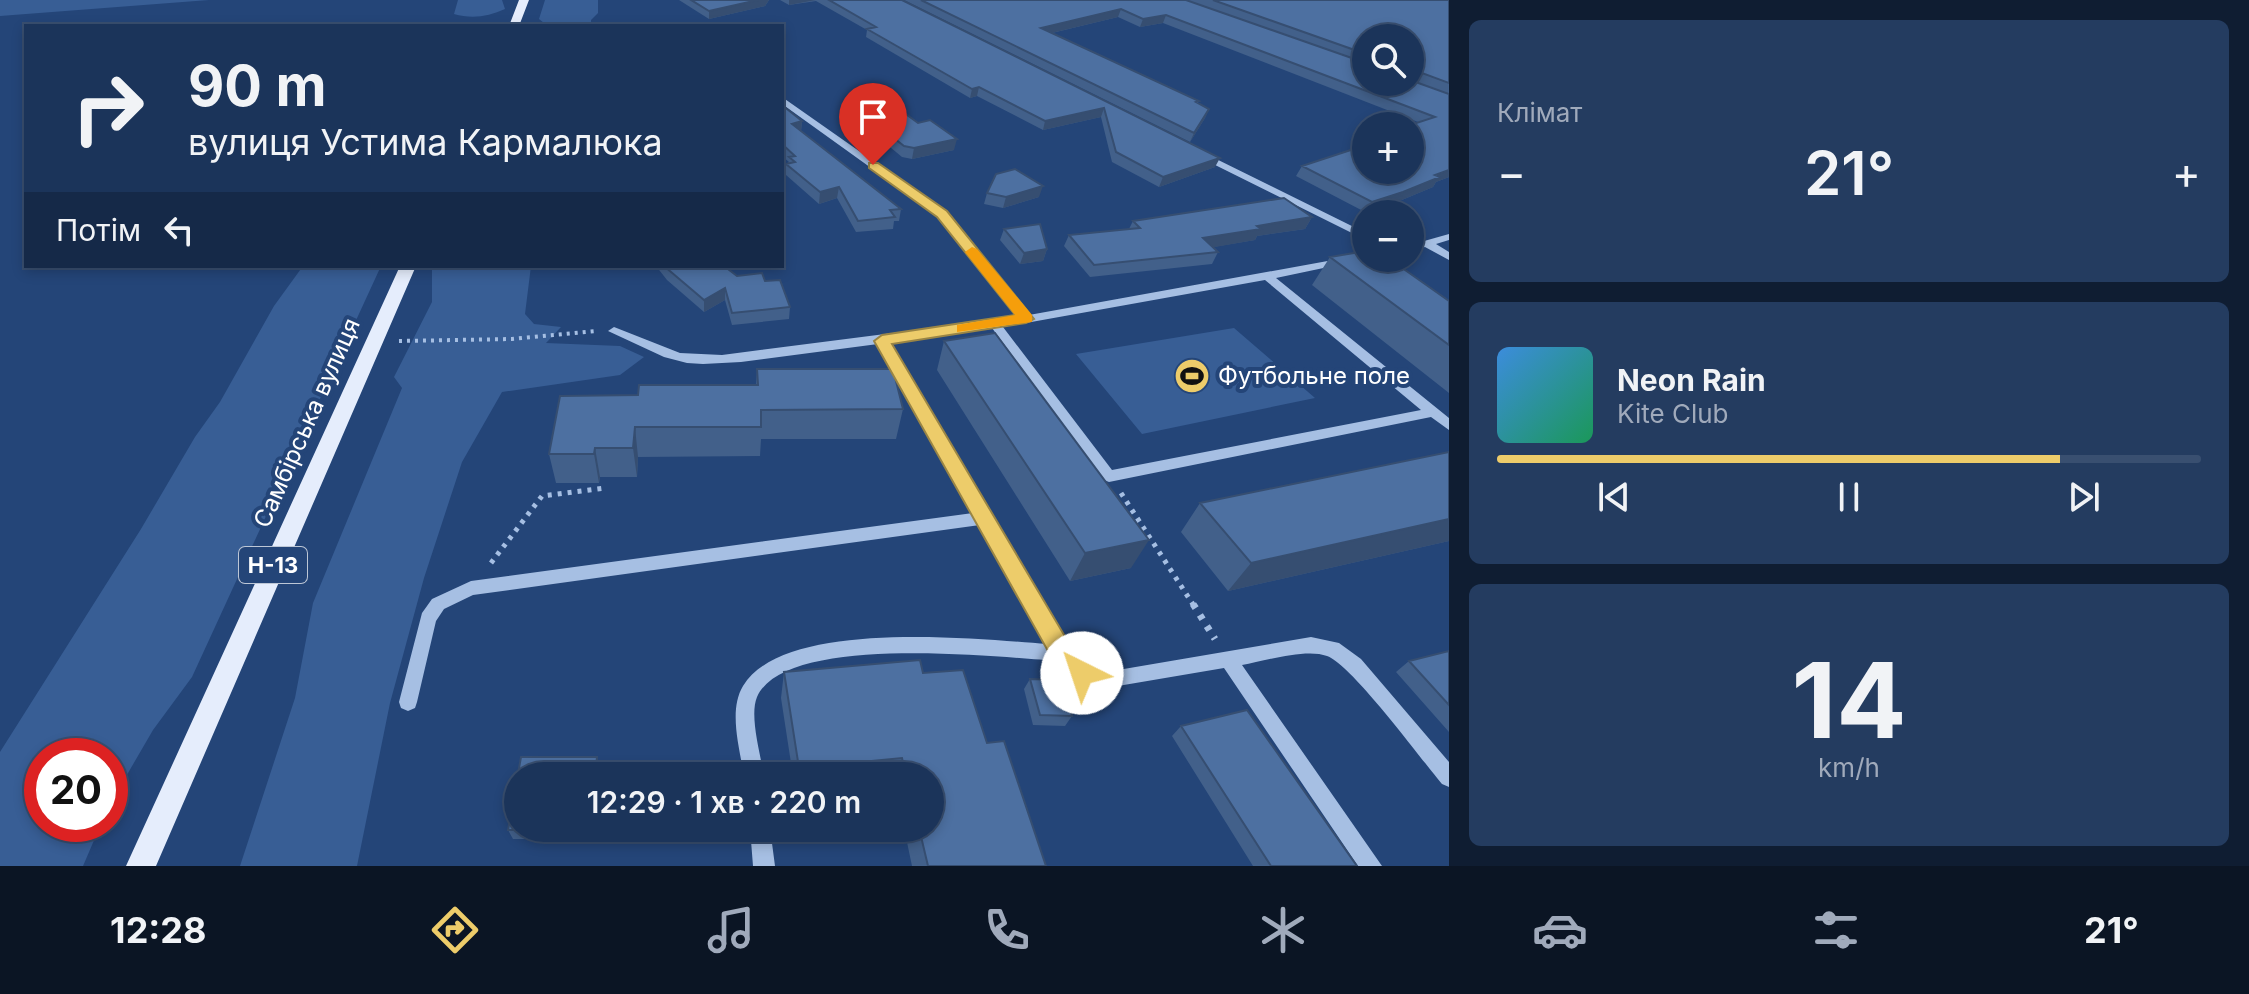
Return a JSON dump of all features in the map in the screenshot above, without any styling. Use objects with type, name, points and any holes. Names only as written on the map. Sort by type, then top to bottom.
[{"type":"main road","points":[[515,24],[524,0]]},
{"type":"main road","name":"Самбірська вулиця","points":[[141,866],[407,268]]},
{"type":"street","points":[[784,101],[942,214],[1026,319]]},
{"type":"street","points":[[1185,146],[1352,230]]},
{"type":"street","points":[[1424,245],[1449,237]]},
{"type":"street","points":[[1428,244],[1449,257]]},
{"type":"street","points":[[614,331],[636,337],[672,355],[712,359],[882,341],[995,324],[1352,260]]},
{"type":"street","points":[[1267,276],[1449,425]]},
{"type":"street","points":[[995,324],[1109,476],[1433,412]]},
{"type":"street","points":[[882,341],[1062,653],[1082,673],[1112,679],[1311,645],[1333,649],[1355,665],[1449,777]]},
{"type":"street","points":[[408,702],[428,618],[438,604],[471,588],[984,518]]},
{"type":"street","points":[[752,762],[746,707],[750,689],[762,675],[803,655],[869,644],[1062,653]]},
{"type":"street","points":[[1227,658],[1371,866]]},
{"type":"street","points":[[761,842],[764,866]]},
{"type":"path","points":[[375,341],[512,339],[614,331]]},
{"type":"path","points":[[1109,476],[1227,658]]},
{"type":"path","points":[[471,588],[542,496],[605,488]]},
{"type":"shaded area","points":[[0,0],[209,0],[0,16]]},
{"type":"shaded area","points":[[458,0],[502,0],[505,9],[480,16],[460,16],[454,14]]},
{"type":"shaded area","points":[[545,0],[598,0],[598,13],[591,24],[542,24],[539,19]]},
{"type":"shaded area","points":[[302,268],[380,268],[192,677],[153,730],[128,773],[128,738],[24,738],[24,842],[93,842],[83,866],[0,866],[0,752],[141,529],[195,437],[220,402],[274,306]]},
{"type":"shaded area","points":[[432,268],[531,268],[525,314],[534,324],[561,327],[546,343],[620,346],[644,357],[620,375],[502,392],[462,462],[424,578],[390,703],[357,866],[240,866],[295,698],[313,603],[402,388],[394,377],[432,302]]},
{"type":"shaded area","name":"Футбольне поле","points":[[1234,328],[1315,398],[1142,434],[1076,354]]},
{"type":"building","points":[[691,0],[758,0],[709,11]]},
{"type":"building","points":[[829,0],[902,0],[1220,158],[1163,177],[1116,152],[1104,108],[1045,121],[979,87],[972,89],[867,29],[876,27]]},
{"type":"building","points":[[921,0],[1186,0],[1352,58],[1352,86],[1166,15],[1143,19],[1121,9],[1041,28],[1199,101],[1196,102],[1209,109],[1194,133]]},
{"type":"building","points":[[1213,0],[1449,0],[1449,83],[1424,74],[1424,24],[1352,24],[1352,49]]},
{"type":"building","points":[[1424,85],[1449,94],[1449,170],[1424,183],[1424,121],[1435,117],[1380,96],[1424,96]]},
{"type":"building","points":[[888,101],[918,123],[930,120],[957,139],[914,148],[904,146],[856,108]]},
{"type":"building","points":[[784,107],[802,121],[792,124],[901,209],[890,210],[895,217],[858,221],[839,187],[820,192],[786,164],[795,162],[789,157],[795,156],[784,146]]},
{"type":"building","points":[[1352,150],[1352,184],[1423,184],[1378,200],[1368,200],[1302,166]]},
{"type":"building","points":[[1015,169],[1043,186],[1006,197],[987,193],[996,174]]},
{"type":"building","points":[[1284,198],[1312,217],[1203,238],[1218,252],[1094,265],[1069,235],[1140,228],[1133,221]]},
{"type":"building","points":[[1040,224],[1047,249],[1024,253],[1004,229]]},
{"type":"building","points":[[1352,253],[1352,272],[1408,272],[1449,301],[1449,345],[1330,257]]},
{"type":"building","points":[[666,268],[727,268],[737,276],[762,273],[765,281],[780,280],[790,307],[732,313],[725,288],[704,300]]},
{"type":"building","points":[[995,333],[1149,540],[1085,553],[944,341]]},
{"type":"building","points":[[757,369],[893,369],[903,409],[761,410],[761,427],[635,427],[633,448],[595,448],[594,454],[549,454],[560,396],[638,395],[639,385],[758,385]]},
{"type":"building","points":[[1449,452],[1449,519],[1251,563],[1200,503]]},
{"type":"building","points":[[1449,651],[1449,705],[1409,661]]},
{"type":"building","points":[[920,660],[923,673],[963,670],[987,743],[1004,741],[1046,866],[928,866],[922,842],[944,842],[944,762],[903,762],[902,758],[861,762],[798,762],[784,672]]},
{"type":"building","points":[[1030,679],[1062,680],[1072,716],[1040,715]]},
{"type":"building","points":[[1247,710],[1357,866],[1271,866],[1181,726]]},
{"type":"building","points":[[521,757],[597,757],[596,762],[520,762]]},
{"type":"slow traffic","points":[[963,329],[1026,319],[972,252]]},
{"type":"place","name":"Футбольне поле","points":[[1192,376]]},
{"type":"route","points":[[873,165],[942,214],[1026,319],[882,341],[1062,653],[1082,673]]}]
